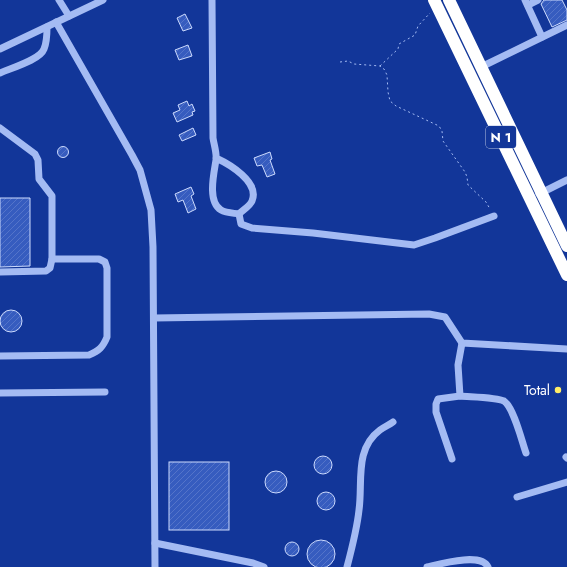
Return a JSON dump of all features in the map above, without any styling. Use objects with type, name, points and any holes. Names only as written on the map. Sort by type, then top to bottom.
[{"type":"highway","name":"N 1","points":[[449,0],[536,195],[567,275]]},
{"type":"highway","name":"N 1","points":[[435,3],[536,195],[567,246]]},
{"type":"street","points":[[60,0],[69,16]]},
{"type":"street","points":[[0,49],[103,0]]},
{"type":"street","points":[[212,0],[213,138],[216,158],[212,190],[214,203],[221,210],[239,214]]},
{"type":"street","points":[[538,0],[526,3],[542,37]]},
{"type":"street","points":[[56,22],[126,142],[140,170],[151,210],[154,318],[155,567]]},
{"type":"street","points":[[480,67],[567,25]]},
{"type":"street","points":[[0,73],[38,57],[44,50],[47,40],[47,26]]},
{"type":"street","points":[[0,128],[35,154],[38,160],[39,180],[52,196],[52,259],[50,268],[46,271],[0,272]]},
{"type":"street","points":[[216,158],[235,169],[246,179],[252,188],[252,201],[239,214]]},
{"type":"street","points":[[536,195],[567,180]]},
{"type":"street","points":[[239,214],[241,224],[252,228],[313,233],[414,245],[494,216]]},
{"type":"street","points":[[0,356],[89,355],[104,345],[107,331],[107,268],[104,262],[99,259],[52,259]]},
{"type":"street","points":[[154,318],[429,314],[445,317],[462,343],[458,365],[460,396]]},
{"type":"street","points":[[462,343],[567,349]]},
{"type":"street","points":[[0,393],[105,392]]},
{"type":"street","points":[[452,459],[436,412],[436,404],[438,399],[460,396],[496,399],[504,402],[510,409],[526,454]]},
{"type":"street","points":[[347,567],[360,510],[360,466],[364,452],[379,430],[393,422]]},
{"type":"street","points":[[518,497],[567,482]]},
{"type":"street","points":[[155,543],[264,567]]},
{"type":"street","points":[[427,567],[473,559],[480,560],[487,564],[488,567]]},
{"type":"path","points":[[380,66],[398,49],[398,44],[415,34],[418,26],[435,3]]},
{"type":"path","points":[[340,62],[348,61],[354,64],[380,66],[384,69],[387,75],[390,101],[396,106],[439,126],[442,131],[443,141],[467,177],[468,184],[486,202],[494,216]]},
{"type":"building","points":[[544,0],[562,0],[567,10],[567,20],[552,27],[541,4]]},
{"type":"building","points":[[185,14],[192,28],[183,31],[177,18]]},
{"type":"building","points":[[188,45],[192,56],[179,60],[175,50]]},
{"type":"building","points":[[187,101],[189,106],[192,104],[195,111],[192,112],[193,115],[177,122],[173,113],[180,110],[178,105]]},
{"type":"building","points":[[193,128],[196,135],[182,141],[179,135]]},
{"type":"building","points":[[63,146],[67,148],[69,152],[67,156],[63,158],[59,156],[57,152],[59,148]]},
{"type":"building","points":[[270,152],[272,159],[270,160],[275,174],[267,177],[262,165],[257,166],[254,158]]},
{"type":"building","points":[[191,187],[194,194],[191,196],[196,209],[188,213],[183,200],[178,202],[175,194]]},
{"type":"building","points":[[0,198],[30,198],[30,266],[0,267]]},
{"type":"building","points":[[11,310],[19,313],[22,321],[19,329],[11,332],[3,329],[0,321],[3,313]]},
{"type":"building","points":[[323,456],[329,459],[332,465],[329,471],[323,474],[317,471],[314,465],[317,459]]},
{"type":"building","points":[[169,462],[229,462],[229,530],[169,530]]},
{"type":"building","points":[[276,471],[284,474],[287,482],[284,490],[276,493],[268,490],[265,482],[268,474]]},
{"type":"building","points":[[326,492],[332,495],[335,501],[332,507],[326,510],[320,507],[317,501],[320,495]]},
{"type":"building","points":[[321,540],[331,544],[335,554],[331,564],[321,568],[311,564],[307,554],[311,544]]},
{"type":"building","points":[[289,542],[295,542],[299,546],[299,552],[295,556],[289,556],[285,552],[285,546]]},
{"type":"place","name":"Total","points":[[558,390]]}]
